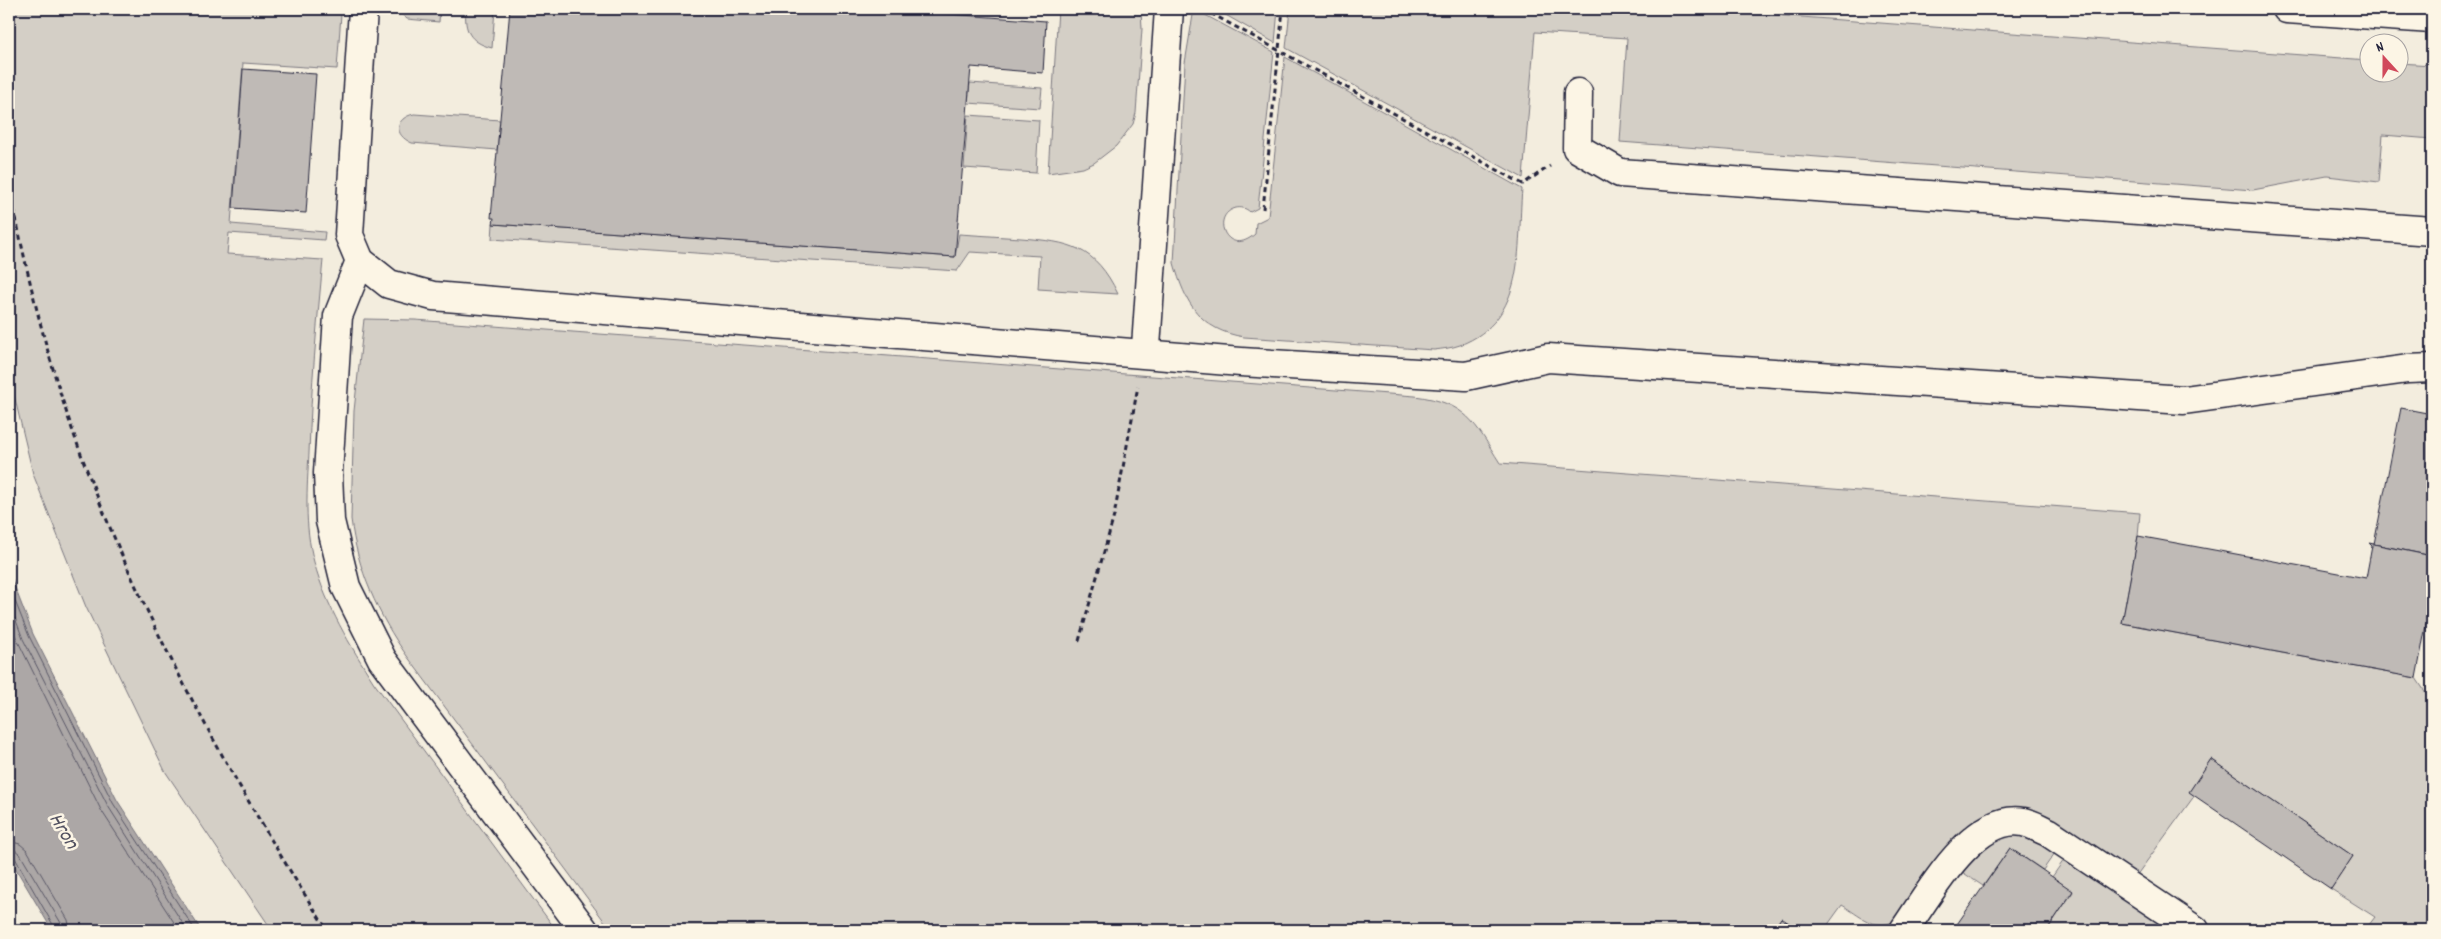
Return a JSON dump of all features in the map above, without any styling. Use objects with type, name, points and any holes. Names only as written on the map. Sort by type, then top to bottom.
[{"type":"lane","points":[[364,9],[349,235],[360,261],[389,284],[433,296],[1466,376],[1548,358],[2184,400],[2408,369],[2432,368]]},
{"type":"lane","points":[[1145,351],[1169,9]]},
{"type":"lane","points":[[2287,9],[2432,19]]},
{"type":"lane","points":[[1578,93],[1577,148],[1620,173],[2432,231]]},
{"type":"lane","points":[[360,261],[338,316],[328,473],[330,521],[346,587],[382,659],[584,930]]},
{"type":"lane","points":[[1904,930],[1953,862],[1979,834],[2001,824],[2022,822],[2048,832],[2194,930]]},
{"type":"path","points":[[1203,9],[1523,184],[1577,148]]},
{"type":"path","points":[[1263,209],[1283,9]]},
{"type":"path","points":[[9,182],[27,270],[49,353],[77,444],[115,540],[212,738],[258,822],[327,930]]},
{"type":"path","points":[[1079,641],[1114,516],[1145,351]]},
{"type":"shaded area","points":[[9,9],[271,9],[341,14],[337,69],[243,63],[231,224],[325,232],[324,240],[229,233],[227,254],[323,260],[316,332],[307,494],[309,535],[319,578],[332,610],[374,683],[556,930],[272,930],[165,771],[86,607],[33,474],[9,374]]},
{"type":"shaded area","points":[[396,9],[440,9],[439,22],[407,19]]},
{"type":"shaded area","points":[[466,9],[495,9],[492,48],[473,39],[467,29]]},
{"type":"shaded area","points":[[1058,9],[1141,9],[1142,29],[1136,113],[1133,124],[1116,146],[1094,163],[1083,168],[1048,173]]},
{"type":"shaded area","points":[[1194,9],[1274,52],[1258,208],[1250,212],[1242,208],[1236,208],[1228,212],[1223,226],[1225,233],[1230,239],[1236,241],[1245,240],[1255,234],[1256,223],[1268,217],[1285,57],[1522,189],[1518,258],[1514,280],[1508,300],[1497,318],[1482,333],[1460,345],[1434,350],[1244,337],[1216,328],[1205,321],[1197,312],[1183,290],[1174,263],[1185,63]]},
{"type":"shaded area","points":[[1215,9],[1278,9],[1275,43]]},
{"type":"shaded area","points":[[1290,9],[1696,9],[2358,59],[2358,82],[2408,82],[2408,64],[2432,65],[2432,139],[2383,135],[2379,182],[2327,176],[2253,190],[1620,142],[1627,38],[1535,32],[1523,178],[1286,48]]},
{"type":"shaded area","points":[[970,83],[1042,88],[1040,108],[968,103]]},
{"type":"shaded area","points":[[414,114],[500,120],[497,150],[412,143],[402,136],[399,127],[403,119]]},
{"type":"shaded area","points":[[968,115],[1039,120],[1036,173],[964,168]]},
{"type":"shaded area","points":[[493,224],[955,257],[959,234],[1038,240],[1067,245],[1090,256],[1109,278],[1118,294],[1038,289],[1040,256],[970,252],[957,271],[492,239]]},
{"type":"shaded area","points":[[364,319],[415,320],[1415,396],[1433,399],[1458,409],[1483,436],[1500,463],[2140,513],[2138,536],[2122,623],[2416,678],[2432,702],[2432,930],[2365,930],[2375,917],[2331,889],[2353,856],[2211,759],[2190,791],[2195,795],[2136,876],[1989,816],[1972,823],[1958,836],[1894,921],[1880,925],[1867,921],[1842,905],[1824,930],[1800,930],[1781,918],[1773,930],[611,930],[407,656],[387,624],[370,591],[358,556],[351,519],[354,411]]},
{"type":"shaded area","points":[[2021,832],[2057,850],[2043,870],[2010,848],[1983,886],[1959,870],[1987,839]]},
{"type":"shaded area","points":[[2066,857],[2170,930],[2047,930],[2073,892],[2052,877]]},
{"type":"water","name":"Hron","points":[[9,572],[33,634],[117,800],[201,930],[52,930],[9,857]]},
{"type":"building","points":[[510,9],[877,9],[1046,21],[1043,73],[971,67],[955,257],[493,224],[494,218],[491,218]]},
{"type":"building","points":[[243,69],[316,74],[306,213],[233,208]]},
{"type":"building","points":[[2401,408],[2432,414],[2432,556],[2374,544]]},
{"type":"building","points":[[2138,536],[2366,578],[2372,546],[2369,543],[2432,556],[2432,594],[2416,678],[2122,623]]},
{"type":"building","points":[[2211,759],[2353,856],[2331,889],[2189,792]]},
{"type":"building","points":[[2010,848],[2073,891],[2047,930],[1953,930]]},
{"type":"building","points":[[1781,918],[1800,930],[1773,930]]}]
